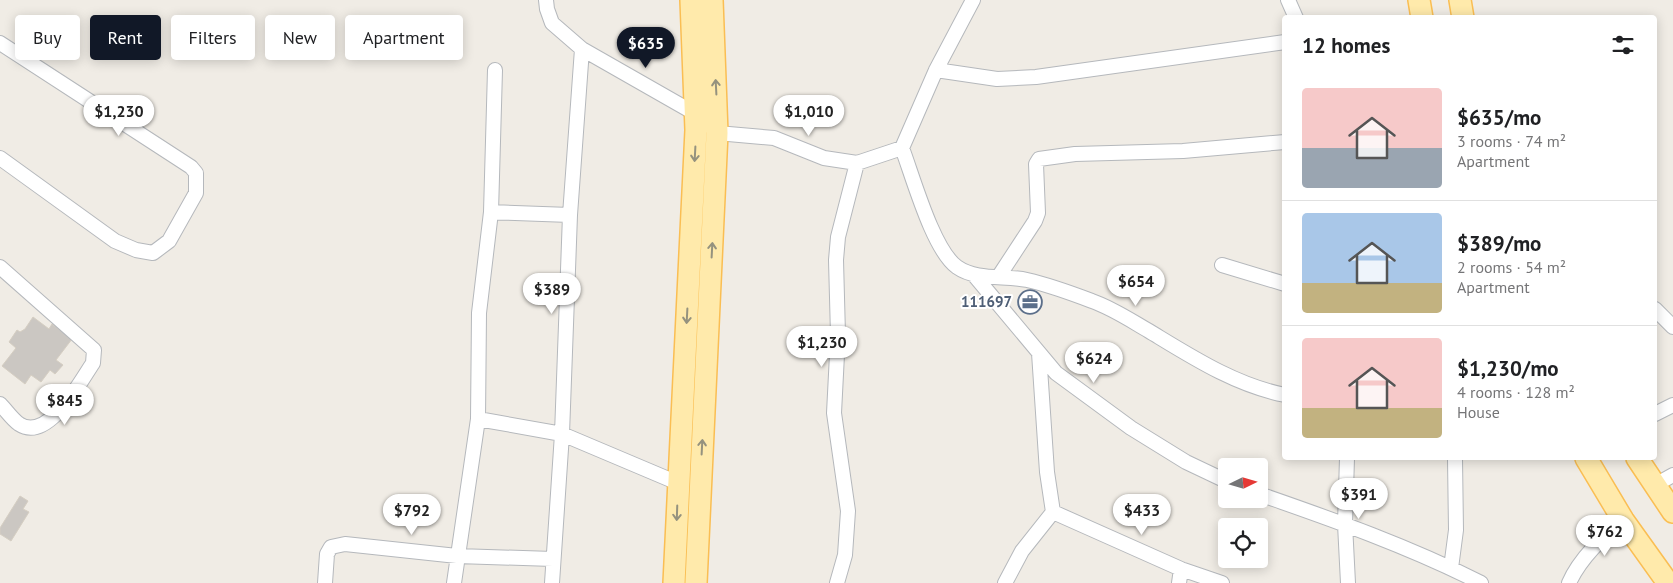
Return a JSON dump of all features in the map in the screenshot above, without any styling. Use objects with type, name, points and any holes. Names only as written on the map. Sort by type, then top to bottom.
[{"type":"main road","points":[[674,583],[696,114],[691,0]]},
{"type":"main road","points":[[696,583],[717,132],[712,0]]},
{"type":"main road","points":[[1419,0],[1422,15]]},
{"type":"main road","points":[[1460,0],[1462,15]]},
{"type":"main road","points":[[1587,460],[1623,520],[1668,583]]},
{"type":"main road","points":[[1637,460],[1673,512]]},
{"type":"street","points":[[546,0],[552,23],[582,49],[696,114]]},
{"type":"street","points":[[973,0],[936,70],[902,148],[943,252],[957,267],[974,275],[1026,280],[1094,301],[1114,310],[1225,375],[1267,392],[1282,394]]},
{"type":"street","points":[[1288,0],[1295,15]]},
{"type":"street","points":[[936,70],[997,79],[1036,77],[1282,42]]},
{"type":"street","points":[[0,43],[191,167],[196,173],[196,193],[169,241],[153,253],[145,252],[115,241],[0,158]]},
{"type":"street","points":[[552,583],[562,434],[570,215],[582,49]]},
{"type":"street","points":[[454,583],[478,419],[480,290],[491,212],[495,70]]},
{"type":"street","points":[[717,132],[774,138],[824,158],[857,163],[902,148]]},
{"type":"street","points":[[999,276],[1035,221],[1038,213],[1036,164],[1039,159],[1075,154],[1183,151],[1282,142]]},
{"type":"street","points":[[837,583],[845,555],[848,511],[834,413],[838,336],[836,260],[838,237],[857,163]]},
{"type":"street","points":[[491,212],[570,215]]},
{"type":"street","points":[[1222,265],[1282,283]]},
{"type":"street","points":[[0,268],[94,350],[95,357],[93,363],[52,420],[40,427],[31,428],[20,424],[0,404]]},
{"type":"street","points":[[974,275],[1056,373],[1131,428],[1186,462],[1218,477]]},
{"type":"street","points":[[1657,311],[1673,327]]},
{"type":"street","points":[[1005,583],[1022,551],[1052,512],[1047,472],[1039,353]]},
{"type":"street","points":[[1657,413],[1673,405]]},
{"type":"street","points":[[478,419],[562,434],[678,483]]},
{"type":"street","points":[[1346,460],[1345,524],[1348,583]]},
{"type":"street","points":[[1451,568],[1456,530],[1455,460]]},
{"type":"street","points":[[1655,485],[1673,475]]},
{"type":"street","points":[[1268,497],[1345,524],[1451,568],[1481,583]]},
{"type":"street","points":[[1052,512],[1181,569],[1222,583]]},
{"type":"street","points":[[1568,583],[1598,544],[1623,520]]},
{"type":"street","points":[[325,583],[327,554],[335,545],[345,544],[457,556],[553,559]]},
{"type":"street","points":[[1179,583],[1181,569]]},
{"type":"building","points":[[33,317],[49,329],[52,324],[72,339],[56,360],[63,365],[55,374],[50,370],[41,382],[31,375],[25,384],[2,366],[16,348],[9,342],[17,330],[20,332],[25,329]]},
{"type":"building","points":[[20,496],[28,501],[23,509],[29,512],[11,541],[0,534],[0,528]]},
{"type":"place","name":"111697","points":[[1030,302]]}]
